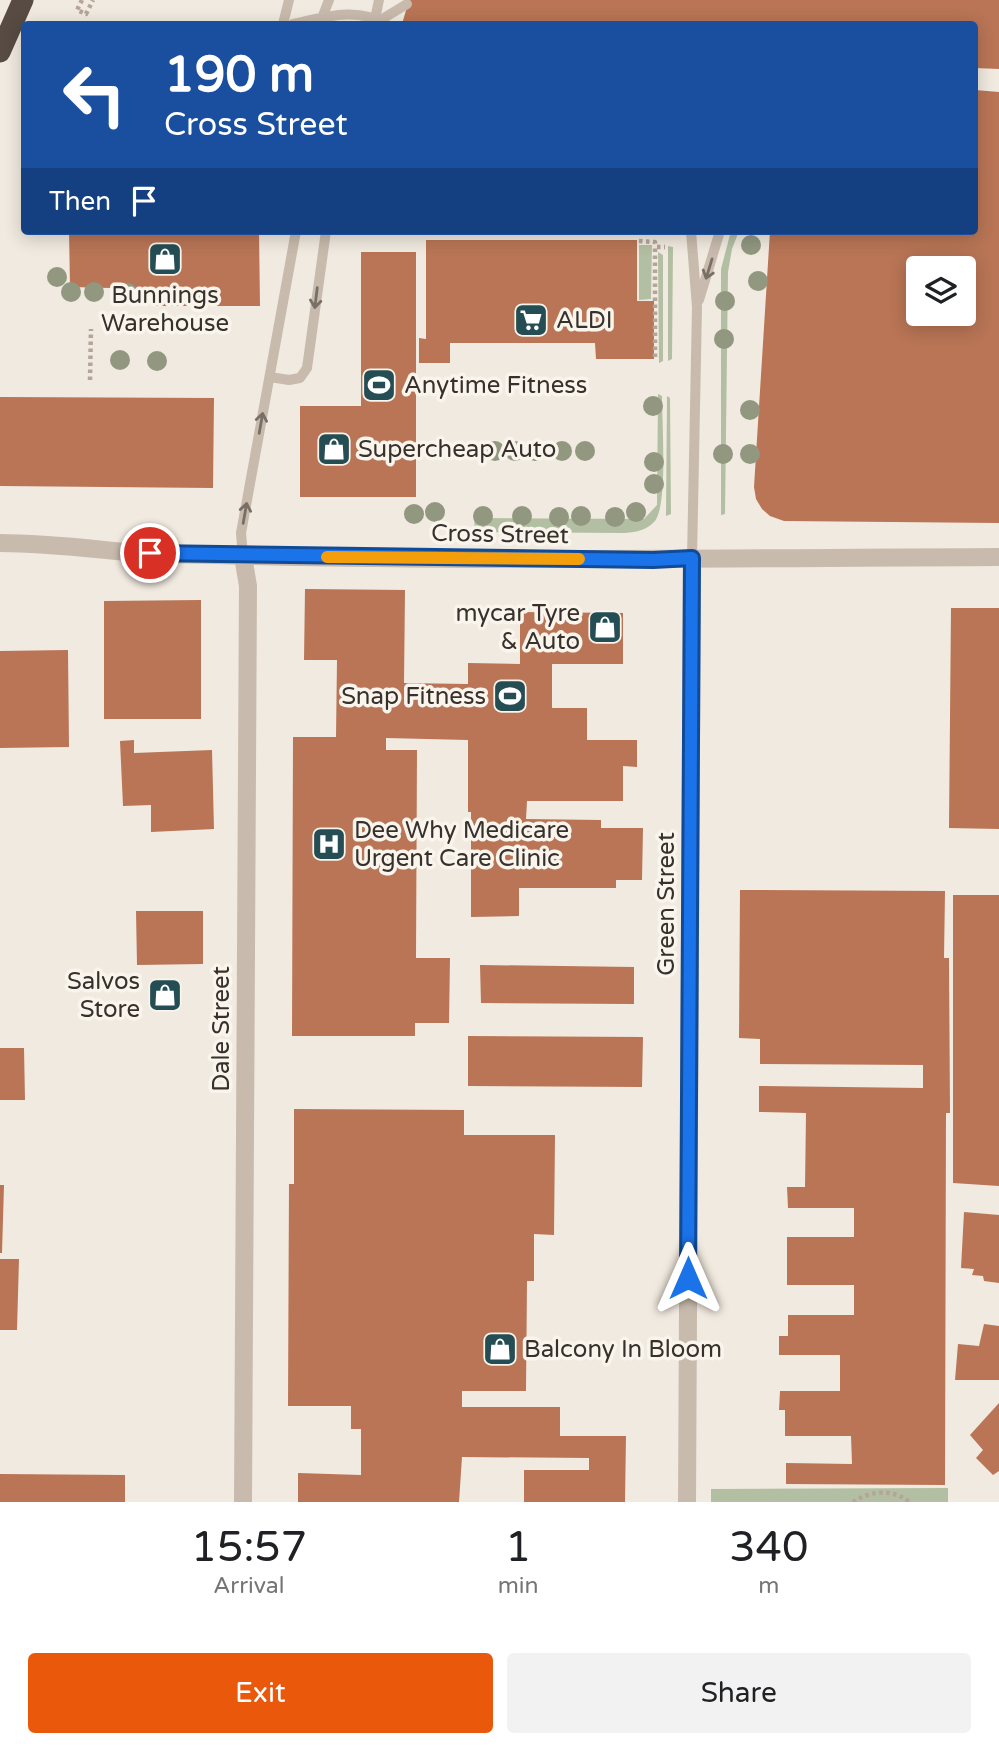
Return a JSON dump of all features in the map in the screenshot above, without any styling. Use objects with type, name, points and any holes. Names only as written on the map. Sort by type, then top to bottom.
[{"type":"highway","points":[[0,52],[23,0]]},
{"type":"street","name":"Cross Street","points":[[0,542],[42,543],[128,552],[243,556],[653,560],[999,557]]},
{"type":"street","name":"Dale Street","points":[[243,556],[248,586],[243,1502]]},
{"type":"street","name":"Green Street","points":[[687,1502],[692,558]]},
{"type":"lane","points":[[284,21],[289,0]]},
{"type":"lane","points":[[322,18],[329,0]]},
{"type":"lane","points":[[379,0],[379,21]]},
{"type":"lane","points":[[381,21],[408,4]]},
{"type":"lane","points":[[308,21],[363,14],[377,21]]},
{"type":"lane","points":[[243,556],[241,533],[295,235]]},
{"type":"lane","points":[[270,377],[289,380],[300,378],[307,368],[325,235]]},
{"type":"lane","name":"Green Street","points":[[691,235],[697,307],[692,558]]},
{"type":"lane","name":"Green Street","points":[[697,307],[719,235]]},
{"type":"path","points":[[82,0],[77,10],[86,14],[93,0]]},
{"type":"path","points":[[639,241],[655,242],[655,357]]},
{"type":"path","points":[[655,247],[665,247]]},
{"type":"path","points":[[90,380],[91,329]]},
{"type":"path","points":[[853,1502],[862,1496],[890,1493],[909,1502]]},
{"type":"green space","points":[[730,235],[737,235],[728,272],[725,514],[721,515],[721,269]]},
{"type":"green space","points":[[639,245],[652,245],[651,299],[639,300]]},
{"type":"green space","points":[[668,246],[673,247],[672,359],[668,361]]},
{"type":"green space","points":[[658,252],[663,255],[663,361],[659,363]]},
{"type":"green space","points":[[658,394],[662,396],[663,481],[659,512],[652,524],[642,530],[625,533],[475,532],[474,518],[644,519],[657,505]]},
{"type":"green space","points":[[667,396],[670,398],[671,514],[666,516]]},
{"type":"green space","points":[[948,1488],[948,1502],[711,1502],[711,1489]]},
{"type":"building","points":[[409,0],[999,0],[999,69],[978,68],[978,21],[403,21]]},
{"type":"building","points":[[978,90],[999,92],[999,523],[784,521],[770,516],[756,499],[754,487],[770,235],[978,235]]},
{"type":"building","name":"Bunnings Warehouse","points":[[69,235],[259,235],[260,306],[152,306],[152,289],[70,287]]},
{"type":"building","name":"ALDI","points":[[426,240],[637,240],[637,301],[654,301],[654,359],[596,359],[595,343],[450,343],[450,363],[419,363],[419,338],[426,339]]},
{"type":"building","points":[[361,252],[416,252],[416,497],[300,497],[300,406],[361,406]]},
{"type":"building","points":[[0,397],[214,398],[213,488],[0,486]]},
{"type":"building","points":[[305,589],[405,590],[404,683],[468,684],[468,663],[520,664],[520,612],[623,613],[623,664],[552,664],[552,708],[587,708],[587,740],[637,740],[637,767],[623,766],[623,801],[527,801],[526,819],[601,820],[601,828],[643,828],[642,880],[616,880],[616,888],[519,888],[519,916],[471,917],[468,740],[386,738],[386,750],[417,750],[416,958],[450,958],[449,1023],[415,1023],[415,1036],[292,1036],[293,737],[336,737],[337,660],[304,660]]},
{"type":"building","points":[[201,600],[201,719],[104,719],[104,601]]},
{"type":"building","points":[[951,608],[999,608],[999,829],[949,828]]},
{"type":"building","points":[[68,650],[69,747],[0,748],[0,651]]},
{"type":"building","points":[[134,740],[134,753],[212,750],[214,829],[151,832],[151,805],[123,806],[120,741]]},
{"type":"building","points":[[740,890],[945,891],[944,958],[949,958],[950,1113],[946,1113],[945,1485],[786,1484],[786,1463],[852,1464],[851,1436],[785,1436],[785,1410],[779,1410],[780,1391],[840,1391],[840,1355],[779,1355],[779,1336],[788,1336],[788,1315],[854,1315],[854,1285],[787,1285],[787,1237],[854,1237],[854,1208],[788,1208],[787,1187],[805,1187],[806,1113],[759,1112],[759,1086],[923,1088],[923,1065],[760,1064],[760,1039],[739,1038]]},
{"type":"building","points":[[953,895],[999,895],[999,1186],[953,1183]]},
{"type":"building","points":[[136,911],[203,911],[203,964],[137,965]]},
{"type":"building","points":[[480,965],[634,967],[634,1004],[481,1003]]},
{"type":"building","points":[[468,1036],[643,1037],[642,1087],[468,1086]]},
{"type":"building","points":[[0,1048],[24,1048],[25,1100],[0,1100]]},
{"type":"building","points":[[294,1109],[464,1110],[464,1135],[555,1135],[554,1235],[534,1234],[534,1281],[527,1281],[526,1391],[462,1391],[462,1407],[560,1407],[560,1436],[626,1436],[625,1502],[524,1502],[524,1470],[589,1470],[589,1458],[462,1457],[459,1502],[298,1502],[298,1473],[361,1475],[361,1429],[351,1429],[351,1406],[288,1406],[289,1184],[294,1184]]},
{"type":"building","points":[[0,1185],[4,1185],[2,1253],[0,1253]]},
{"type":"building","points":[[964,1212],[999,1215],[999,1283],[984,1281],[983,1276],[972,1275],[974,1269],[961,1268]]},
{"type":"building","points":[[0,1259],[19,1259],[17,1330],[0,1330]]},
{"type":"building","points":[[984,1324],[999,1326],[999,1380],[955,1380],[958,1344],[979,1346]]},
{"type":"building","points":[[999,1403],[999,1471],[993,1475],[976,1458],[983,1450],[970,1435]]},
{"type":"building","points":[[0,1474],[125,1475],[125,1502],[0,1502]]},
{"type":"slow traffic","points":[[327,557],[579,559]]},
{"type":"place","name":"Bunnings Warehouse","points":[[165,259]]},
{"type":"place","name":"ALDI","points":[[531,320]]},
{"type":"place","name":"Anytime Fitness","points":[[379,385]]},
{"type":"place","name":"Supercheap Auto","points":[[334,449]]},
{"type":"place","name":"mycar Tyre & Auto","points":[[605,627]]},
{"type":"place","name":"Snap Fitness","points":[[510,696]]},
{"type":"place","name":"Dee Why Medicare Urgent Care Clinic","points":[[329,844]]},
{"type":"place","name":"Salvos Store","points":[[165,995]]},
{"type":"place","name":"Balcony In Bloom","points":[[500,1349]]},
{"type":"route","points":[[150,553],[653,560],[692,558],[688,1278]]}]
